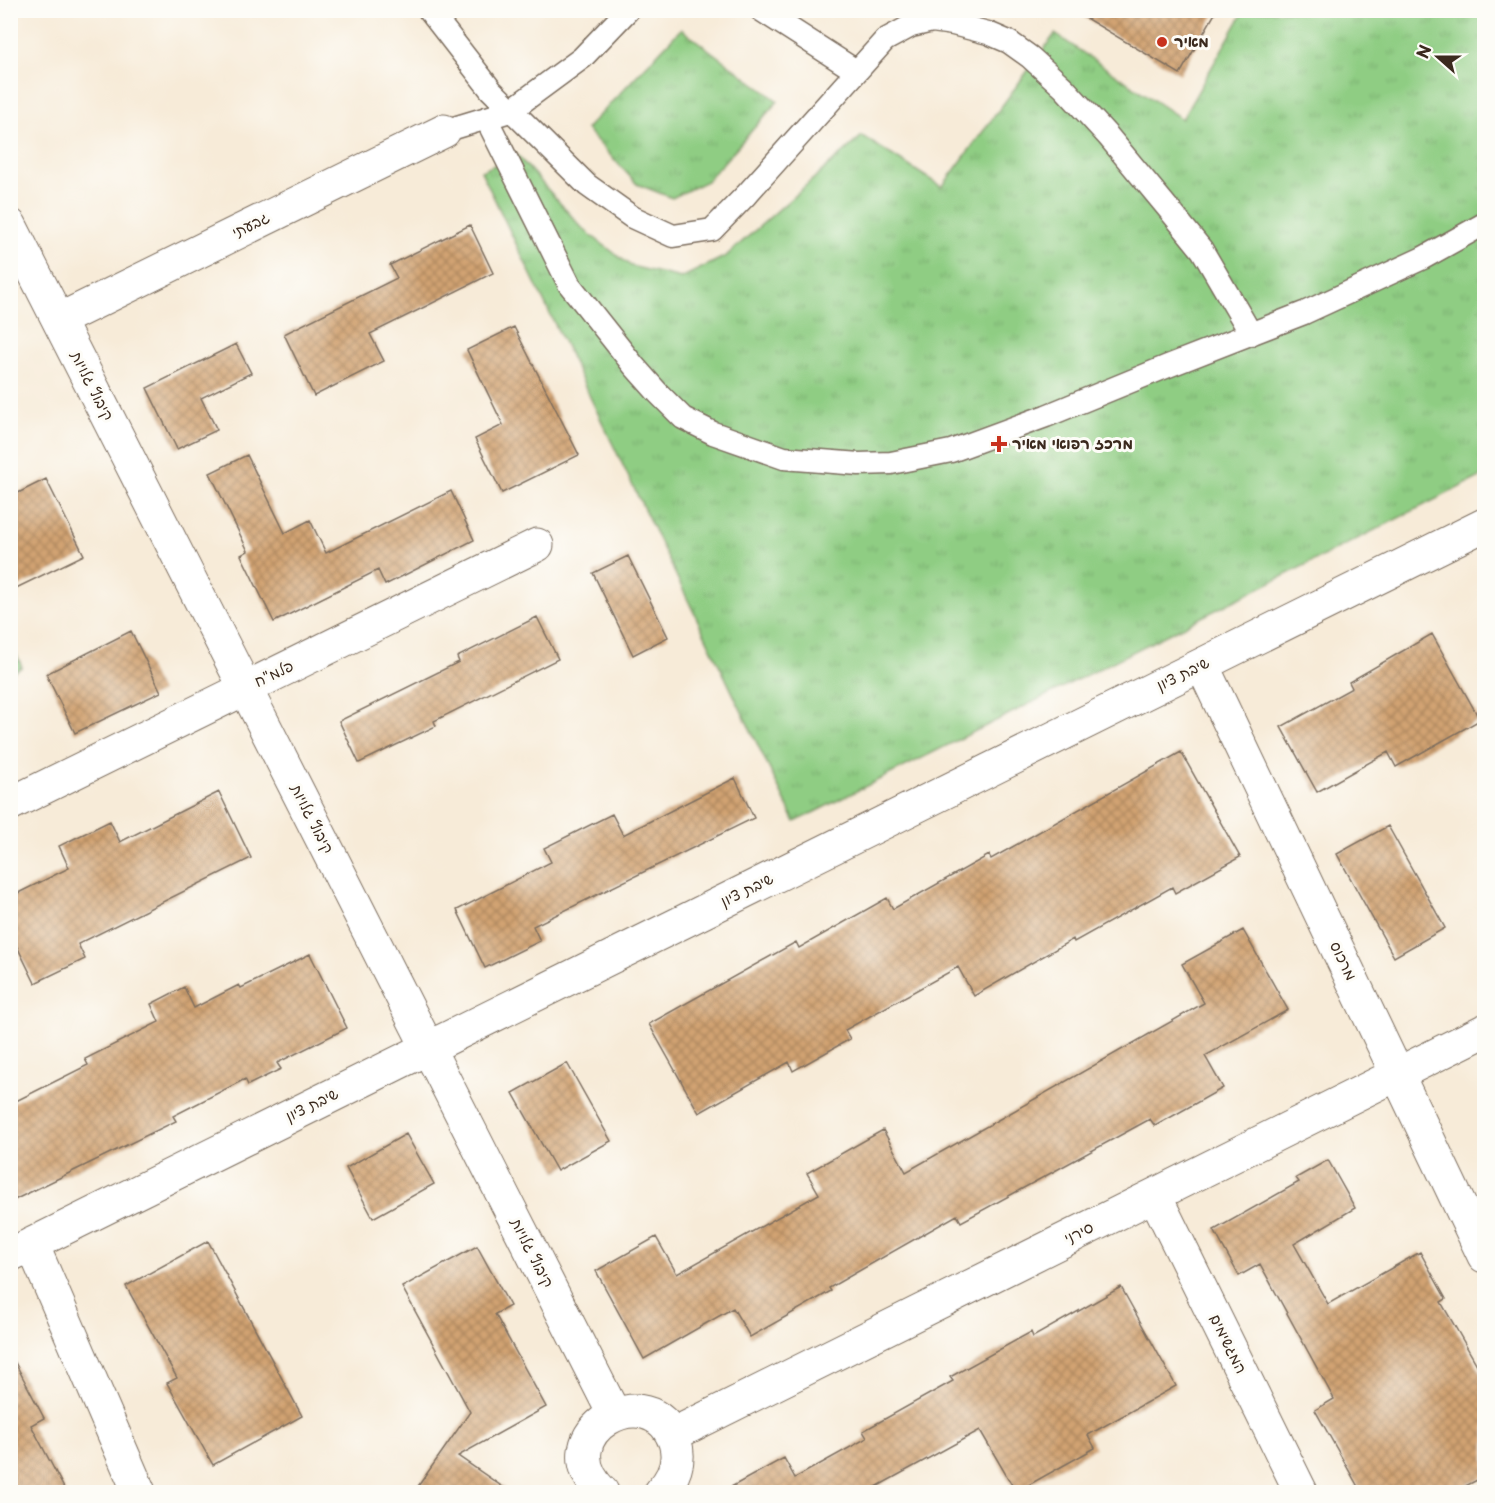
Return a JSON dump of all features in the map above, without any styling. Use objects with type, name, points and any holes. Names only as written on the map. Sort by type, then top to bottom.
[{"type":"street","name":"גבעתי","points":[[59,320],[444,131]]},
{"type":"street","name":"קיבוץ גלויות","points":[[10,225],[614,1414]]},
{"type":"street","name":"שיבת ציון","points":[[21,1249],[1485,525]]},
{"type":"street","name":"פלמ\"ח","points":[[10,804],[537,545]]},
{"type":"street","name":"מרכוס","points":[[1202,665],[1485,1257]]},
{"type":"street","name":"סירני","points":[[672,1435],[1485,1031]]},
{"type":"street","name":"המגשימים","points":[[1155,1196],[1301,1492]]},
{"type":"street","points":[[21,1249],[139,1492]]},
{"type":"street","points":[[591,1489],[585,1467],[585,1451],[590,1435],[600,1422],[614,1414],[632,1410],[648,1414],[663,1422],[678,1450],[677,1466],[671,1482],[661,1492]]},
{"type":"lane","points":[[429,10],[491,90],[587,185],[632,217],[674,236],[712,230],[747,195],[885,40],[924,16],[988,33],[1009,42],[1030,57],[1064,88],[1142,176],[1202,250],[1251,333]]},
{"type":"lane","points":[[444,131],[510,111],[582,58],[628,10]]},
{"type":"lane","points":[[761,10],[856,70]]},
{"type":"lane","points":[[486,118],[570,284],[640,373],[683,418],[712,434],[784,458],[880,464],[951,451],[1046,416],[1304,313],[1423,258],[1485,224]]},
{"type":"green space","name":"מרכז רפואי מאיר","points":[[1244,11],[1484,11],[1484,475],[795,822],[481,171],[517,155],[583,229],[631,266],[681,278],[726,256],[862,136],[942,187],[1055,34],[1182,119]]},
{"type":"green space","points":[[681,29],[778,101],[707,181],[672,198],[637,184],[586,129]]},
{"type":"green space","points":[[11,643],[22,667],[10,673]]},
{"type":"building","name":"מאיר","points":[[1072,10],[1217,10],[1180,74]]},
{"type":"building","points":[[470,225],[493,273],[370,334],[384,361],[314,396],[284,334],[397,278],[390,265]]},
{"type":"building","points":[[514,327],[579,455],[502,493],[475,439],[503,425],[467,350]]},
{"type":"building","points":[[236,344],[251,373],[201,398],[217,430],[177,449],[147,388]]},
{"type":"building","points":[[247,455],[285,533],[310,520],[326,553],[451,491],[474,540],[385,585],[378,570],[274,622],[241,555],[248,551],[210,473]]},
{"type":"building","points":[[46,479],[84,555],[10,591],[10,497]]},
{"type":"building","points":[[628,556],[668,637],[633,655],[593,573]]},
{"type":"building","points":[[537,617],[558,659],[434,721],[436,726],[359,763],[339,721],[459,662],[457,657]]},
{"type":"building","points":[[131,631],[161,692],[75,733],[46,674]]},
{"type":"building","points":[[1432,634],[1480,720],[1396,767],[1388,752],[1317,792],[1281,727],[1352,688],[1349,682]]},
{"type":"building","points":[[1181,752],[1240,857],[1175,893],[1172,887],[1074,942],[1073,939],[974,996],[958,967],[845,1030],[850,1039],[793,1071],[789,1062],[699,1113],[649,1024],[796,942],[799,948],[887,898],[893,909],[989,855],[991,859]]},
{"type":"building","points":[[735,778],[754,818],[533,926],[540,941],[485,968],[457,910],[551,862],[544,848],[612,814],[623,835]]},
{"type":"building","points":[[219,792],[251,858],[78,944],[85,959],[35,983],[10,932],[10,897],[69,868],[59,846],[110,821],[120,842]]},
{"type":"building","points":[[1388,826],[1445,928],[1394,957],[1337,854]]},
{"type":"building","points":[[1243,930],[1288,1010],[1205,1056],[1223,1088],[1155,1126],[1150,1119],[961,1222],[957,1215],[829,1288],[831,1291],[750,1337],[733,1308],[644,1359],[596,1271],[656,1237],[677,1274],[819,1194],[807,1173],[883,1130],[906,1172],[1204,1003],[1182,964]]},
{"type":"building","points":[[310,954],[347,1028],[277,1063],[281,1069],[248,1085],[245,1079],[173,1116],[176,1121],[10,1202],[10,1104],[88,1065],[85,1059],[159,1022],[151,1004],[184,987],[194,1008],[239,985],[241,988]]},
{"type":"building","points":[[567,1063],[611,1141],[557,1171],[513,1093]]},
{"type":"building","points":[[406,1134],[434,1184],[373,1218],[346,1168]]},
{"type":"building","points":[[1328,1160],[1355,1208],[1294,1244],[1328,1304],[1420,1252],[1446,1299],[1441,1302],[1485,1379],[1485,1476],[1454,1492],[1361,1492],[1315,1410],[1334,1399],[1260,1264],[1239,1276],[1214,1230],[1299,1182],[1296,1178]]},
{"type":"building","points":[[208,1241],[302,1416],[213,1465],[167,1383],[177,1378],[126,1286]]},
{"type":"building","points":[[477,1246],[510,1306],[495,1314],[546,1407],[458,1456],[510,1492],[414,1492],[470,1412],[402,1287]]},
{"type":"building","points":[[1121,1287],[1176,1386],[1088,1435],[1095,1448],[1016,1492],[980,1430],[867,1492],[722,1492],[784,1458],[795,1478],[867,1438],[863,1431],[953,1381],[950,1377],[1031,1332],[1033,1337]]},
{"type":"building","points":[[10,1353],[44,1418],[31,1425],[66,1492],[10,1492]]},
{"type":"place","name":"מאיר","points":[[1162,42]]},
{"type":"place","name":"מרכז רפואי מאיר","points":[[999,444]]}]
